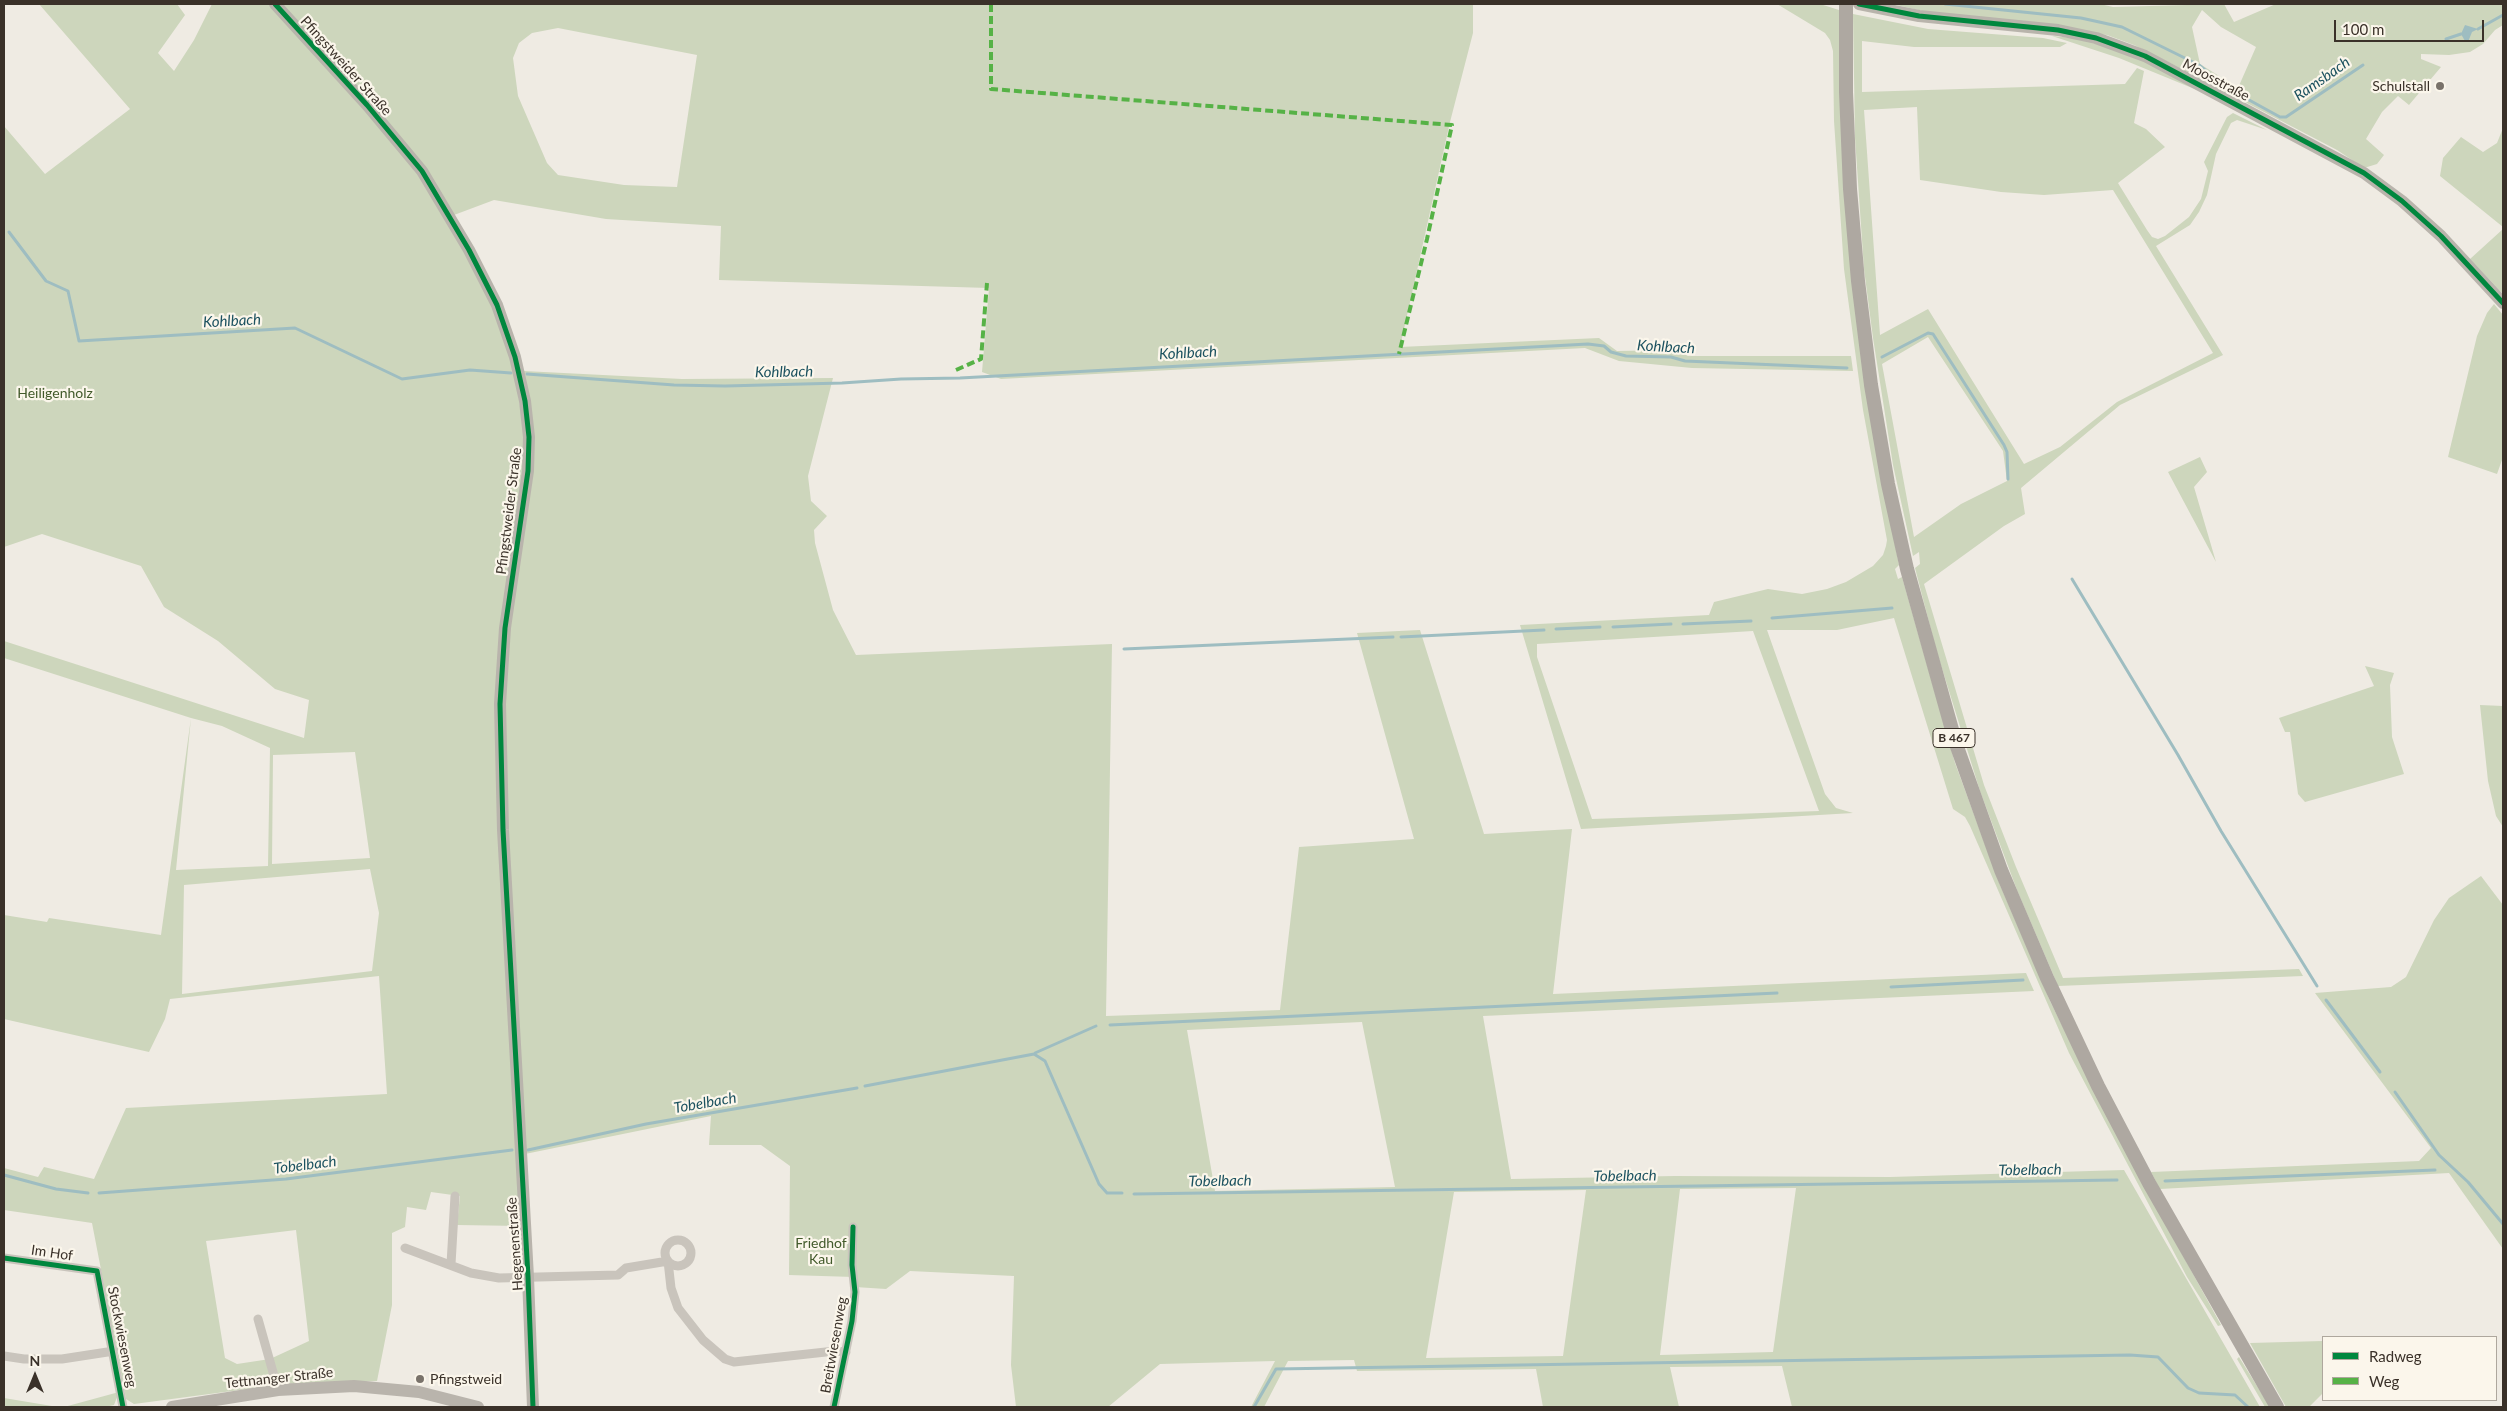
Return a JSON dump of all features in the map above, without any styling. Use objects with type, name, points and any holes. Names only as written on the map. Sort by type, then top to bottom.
[{"type":"main road","name":"B 467","points":[[1846,4],[1846,92],[1850,189],[1858,281],[1871,385],[1890,494],[1907,569],[1956,744],[2004,879],[2047,978],[2094,1078],[2149,1183],[2278,1407]]},
{"type":"street","name":"Pfingstweider Straße","points":[[275,4],[367,105],[422,171],[482,276],[499,312],[515,358],[528,419],[529,454],[526,487],[505,628],[500,694],[503,830],[517,1079]]},
{"type":"street","name":"Moosstraße","points":[[1859,4],[1888,11],[1951,20],[2058,30],[2096,38],[2145,56],[2364,173],[2402,201],[2441,236],[2503,303]]},
{"type":"street","name":"Hegenenstraße","points":[[517,1079],[533,1407]]},
{"type":"street","points":[[451,1264],[455,1196]]},
{"type":"street","name":"Breitwiesenweg","points":[[834,1407],[846,1352],[855,1292],[852,1265],[853,1227]]},
{"type":"street","points":[[404,1248],[471,1273],[499,1278],[528,1277]]},
{"type":"street","name":"Im Hof","points":[[4,1258],[97,1271]]},
{"type":"street","name":"Hegenenstraße","points":[[528,1277],[618,1275],[626,1268],[668,1261],[671,1288],[678,1308],[703,1340],[725,1359],[734,1362],[835,1351],[846,1352]]},
{"type":"street","name":"Stockwiesenweg","points":[[97,1271],[124,1407]]},
{"type":"street","points":[[258,1319],[278,1390]]},
{"type":"street","points":[[4,1356],[24,1359],[62,1358],[114,1351]]},
{"type":"street","name":"Tettnanger Straße","points":[[172,1407],[278,1390],[354,1386],[434,1395],[478,1407]]},
{"type":"green space","points":[[39,4],[177,4],[185,15],[158,53],[174,71],[194,40],[212,4],[1473,4],[1473,33],[1450,122],[1400,347],[1599,338],[1617,351],[1679,350],[1688,356],[1851,356],[1853,371],[1692,368],[1619,361],[1585,348],[1001,379],[982,372],[989,288],[719,280],[721,226],[606,219],[494,200],[446,218],[491,301],[513,362],[523,425],[527,511],[524,371],[682,379],[833,378],[808,476],[811,501],[827,516],[814,530],[815,543],[833,610],[856,655],[1112,644],[1106,1016],[1280,1010],[1299,847],[1414,839],[1357,633],[1420,630],[1484,834],[1572,829],[1553,994],[2026,973],[2034,991],[1483,1016],[1511,1179],[1675,1176],[1890,1177],[2124,1170],[2260,1407],[1792,1407],[1782,1366],[1670,1367],[1679,1407],[1543,1407],[1536,1369],[1357,1371],[1354,1360],[1288,1361],[1264,1407],[1251,1407],[1275,1361],[1160,1364],[1108,1407],[1016,1407],[1011,1365],[1014,1276],[910,1271],[886,1289],[855,1287],[854,1277],[789,1275],[790,1166],[761,1145],[709,1145],[711,1116],[525,1154],[498,659],[522,1226],[457,1225],[460,1196],[431,1192],[426,1210],[407,1207],[405,1227],[392,1233],[392,1305],[377,1381],[285,1384],[134,1404],[126,1399],[92,1223],[4,1210],[4,1168],[38,1177],[44,1167],[94,1179],[126,1108],[387,1094],[379,976],[170,999],[165,1019],[149,1052],[4,1019],[4,915],[47,922],[49,918],[161,935],[191,718],[4,658],[4,641],[304,738],[309,700],[275,689],[218,641],[164,607],[141,566],[42,534],[4,547],[4,126],[45,174],[130,109]],"holes":[[[558,28],[697,55],[677,187],[624,185],[558,175],[547,163],[518,96],[513,58],[519,43],[532,33]],[[191,718],[222,726],[270,748],[268,866],[176,870]],[[355,752],[370,858],[272,864],[273,755]],[[370,869],[379,913],[372,971],[182,994],[184,885]],[[1362,1022],[1395,1187],[1215,1191],[1187,1030]],[[1796,1188],[1773,1352],[1660,1355],[1680,1189]],[[1586,1190],[1563,1356],[1426,1358],[1454,1192]],[[296,1230],[309,1341],[270,1359],[237,1364],[225,1358],[206,1241]]]},
{"type":"green space","points":[[1777,4],[1820,4],[1839,10],[1850,261],[1871,421],[1899,565],[1895,569],[1898,579],[1902,577],[1955,763],[2000,885],[2051,1003],[2113,1128],[2221,1325],[2218,1326],[2187,1277],[2069,1053],[1970,826],[1965,817],[1953,809],[1894,618],[1837,630],[1767,630],[1825,794],[1836,808],[1853,813],[1581,829],[1520,625],[1709,615],[1714,602],[1768,589],[1802,594],[1827,589],[1846,582],[1873,566],[1883,555],[1886,546],[1887,540],[1863,410],[1844,269],[1834,121],[1833,51],[1830,40],[1825,33]],"holes":[[[1753,631],[1819,811],[1592,819],[1537,657],[1537,644]]]},
{"type":"green space","points":[[1892,4],[2100,4],[2113,7],[2224,4],[2234,22],[2276,4],[2503,4],[2503,25],[2495,30],[2483,44],[2470,52],[2449,55],[2421,54],[2421,59],[2441,67],[2409,105],[2398,96],[2382,112],[2366,139],[2384,155],[2377,164],[2364,168],[2337,150],[2172,64],[2134,45],[2107,35],[1923,11]],"holes":[[[2202,10],[2221,27],[2256,47],[2238,88],[2200,64],[2192,27]]]},
{"type":"green space","points":[[1853,14],[1928,29],[2043,38],[2067,43],[2060,47],[1914,47],[1862,41],[1862,92],[2125,84],[2137,68],[2144,71],[2134,123],[2146,129],[2165,147],[2118,183],[2152,237],[2158,239],[2165,236],[2189,217],[2201,199],[2208,171],[2204,162],[2227,117],[2233,113],[2267,130],[2237,120],[2231,123],[2216,154],[2207,195],[2199,212],[2190,225],[2156,246],[2223,355],[2120,405],[2021,488],[2025,514],[2004,526],[1924,584],[1984,785],[2063,978],[2299,969],[2303,976],[2058,986],[2017,890],[1980,791],[1936,649],[1915,568],[1920,564],[1919,552],[1913,556],[1893,465],[1873,338],[1864,269],[1855,138]],"holes":[[[1917,107],[1920,180],[2001,192],[2044,195],[2113,190],[2213,353],[2117,402],[2060,447],[2024,464],[1928,309],[1880,335],[1864,110]],[[1928,337],[2003,451],[2007,481],[1961,504],[1914,537],[1882,364]]]},
{"type":"green space","points":[[2052,36],[2074,38],[2099,44],[2146,62],[2197,90],[2119,58]]},
{"type":"green space","points":[[2503,128],[2503,227],[2440,176],[2443,158],[2461,137],[2483,152],[2497,143]]},
{"type":"green space","points":[[2503,229],[2503,294],[2470,259]]},
{"type":"green space","points":[[2494,304],[2503,315],[2503,457],[2497,474],[2448,457],[2477,336],[2487,313]]},
{"type":"green space","points":[[2200,457],[2207,472],[2194,487],[2216,562],[2168,472]]},
{"type":"green space","points":[[2365,666],[2394,673],[2390,685],[2392,737],[2404,774],[2305,802],[2298,794],[2290,732],[2285,732],[2279,718],[2374,686]]},
{"type":"green space","points":[[2480,705],[2503,706],[2503,827],[2496,816],[2488,781]]},
{"type":"green space","points":[[2481,876],[2503,905],[2503,1249],[2449,1173],[2160,1189],[2151,1172],[2419,1161],[2431,1148],[2315,993],[2391,987],[2406,977],[2434,920],[2449,898]]},
{"type":"green space","points":[[2322,1341],[2322,1394],[2309,1407],[2286,1407],[2250,1343]]},
{"type":"green space","points":[[2239,1357],[2270,1407],[2265,1407],[2237,1359]]},
{"type":"green space","points":[[119,1392],[114,1405],[105,1407],[64,1407]]},
{"type":"green space","points":[[4,1398],[58,1407],[4,1407]]},
{"type":"water","points":[[2465,25],[2478,29],[2472,32],[2468,42],[2465,41],[2461,34]]},
{"type":"waterway","name":"Ramsbach","points":[[1945,4],[2081,18],[2122,27],[2199,65],[2224,86]]},
{"type":"waterway","name":"Ramsbach","points":[[2478,29],[2503,15]]},
{"type":"waterway","name":"Ramsbach","points":[[2446,39],[2461,34]]},
{"type":"waterway","name":"Ramsbach","points":[[2240,95],[2280,117],[2286,117],[2363,65]]},
{"type":"waterway","name":"Kohlbach","points":[[9,232],[46,281],[68,291],[79,341],[295,328],[402,379],[470,370],[511,373]]},
{"type":"waterway","name":"Kohlbach","points":[[1882,357],[1928,333],[1933,334],[2004,445],[2007,452],[2008,479]]},
{"type":"waterway","name":"Kohlbach","points":[[527,374],[674,385],[725,386],[842,383],[1588,344],[1604,346],[1611,352],[1626,356],[1671,357],[1685,361],[1847,368]]},
{"type":"waterway","points":[[2072,579],[2178,755],[2221,831],[2317,986]]},
{"type":"waterway","points":[[1772,618],[1892,608]]},
{"type":"waterway","points":[[1683,624],[1751,621]]},
{"type":"waterway","points":[[1613,627],[1671,624]]},
{"type":"waterway","points":[[1556,629],[1600,627]]},
{"type":"waterway","points":[[1401,637],[1544,630]]},
{"type":"waterway","points":[[1124,649],[1393,637]]},
{"type":"waterway","points":[[1891,987],[2023,980]]},
{"type":"waterway","points":[[1110,1025],[1777,993]]},
{"type":"waterway","points":[[2326,1000],[2380,1072]]},
{"type":"waterway","points":[[1035,1053],[1096,1026]]},
{"type":"waterway","name":"Tobelbach","points":[[865,1086],[1034,1054],[1045,1061],[1099,1184],[1107,1193],[1122,1193]]},
{"type":"waterway","name":"Tobelbach","points":[[528,1150],[646,1124],[857,1088]]},
{"type":"waterway","points":[[2395,1092],[2439,1155],[2468,1182],[2503,1224]]},
{"type":"waterway","name":"Tobelbach","points":[[99,1193],[286,1179],[512,1150]]},
{"type":"waterway","name":"Tobelbach","points":[[2165,1181],[2435,1170]]},
{"type":"waterway","name":"Tobelbach","points":[[4,1175],[56,1189],[88,1193]]},
{"type":"waterway","name":"Tobelbach","points":[[1134,1194],[2117,1180]]},
{"type":"waterway","points":[[1254,1407],[1276,1369],[2130,1355],[2158,1357],[2188,1388],[2199,1393],[2235,1395],[2248,1407]]},
{"type":"marked path","points":[[991,4],[991,89],[1452,125],[1399,354]]},
{"type":"marked path","points":[[956,370],[981,359],[987,283]]},
{"type":"cycle path","points":[[275,4],[367,105],[422,171],[469,250],[497,305],[515,357],[525,401],[529,437],[528,471],[505,628],[500,704],[503,830],[528,1277],[533,1407]]},
{"type":"cycle path","points":[[1859,4],[1919,16],[2058,30],[2096,38],[2145,56],[2364,173],[2402,201],[2441,236],[2503,303]]},
{"type":"cycle path","points":[[834,1407],[852,1321],[855,1292],[852,1265],[853,1227]]},
{"type":"cycle path","points":[[4,1258],[97,1271],[123,1407]]},
{"type":"place","name":"Schulstall","points":[[2440,86]]},
{"type":"place","name":"Pfingstweid","points":[[420,1379]]},
{"type":"park label","name":"Heiligenholz","points":[[55,393]]},
{"type":"park label","name":"Friedhof Kau","points":[[821,1252]]}]
